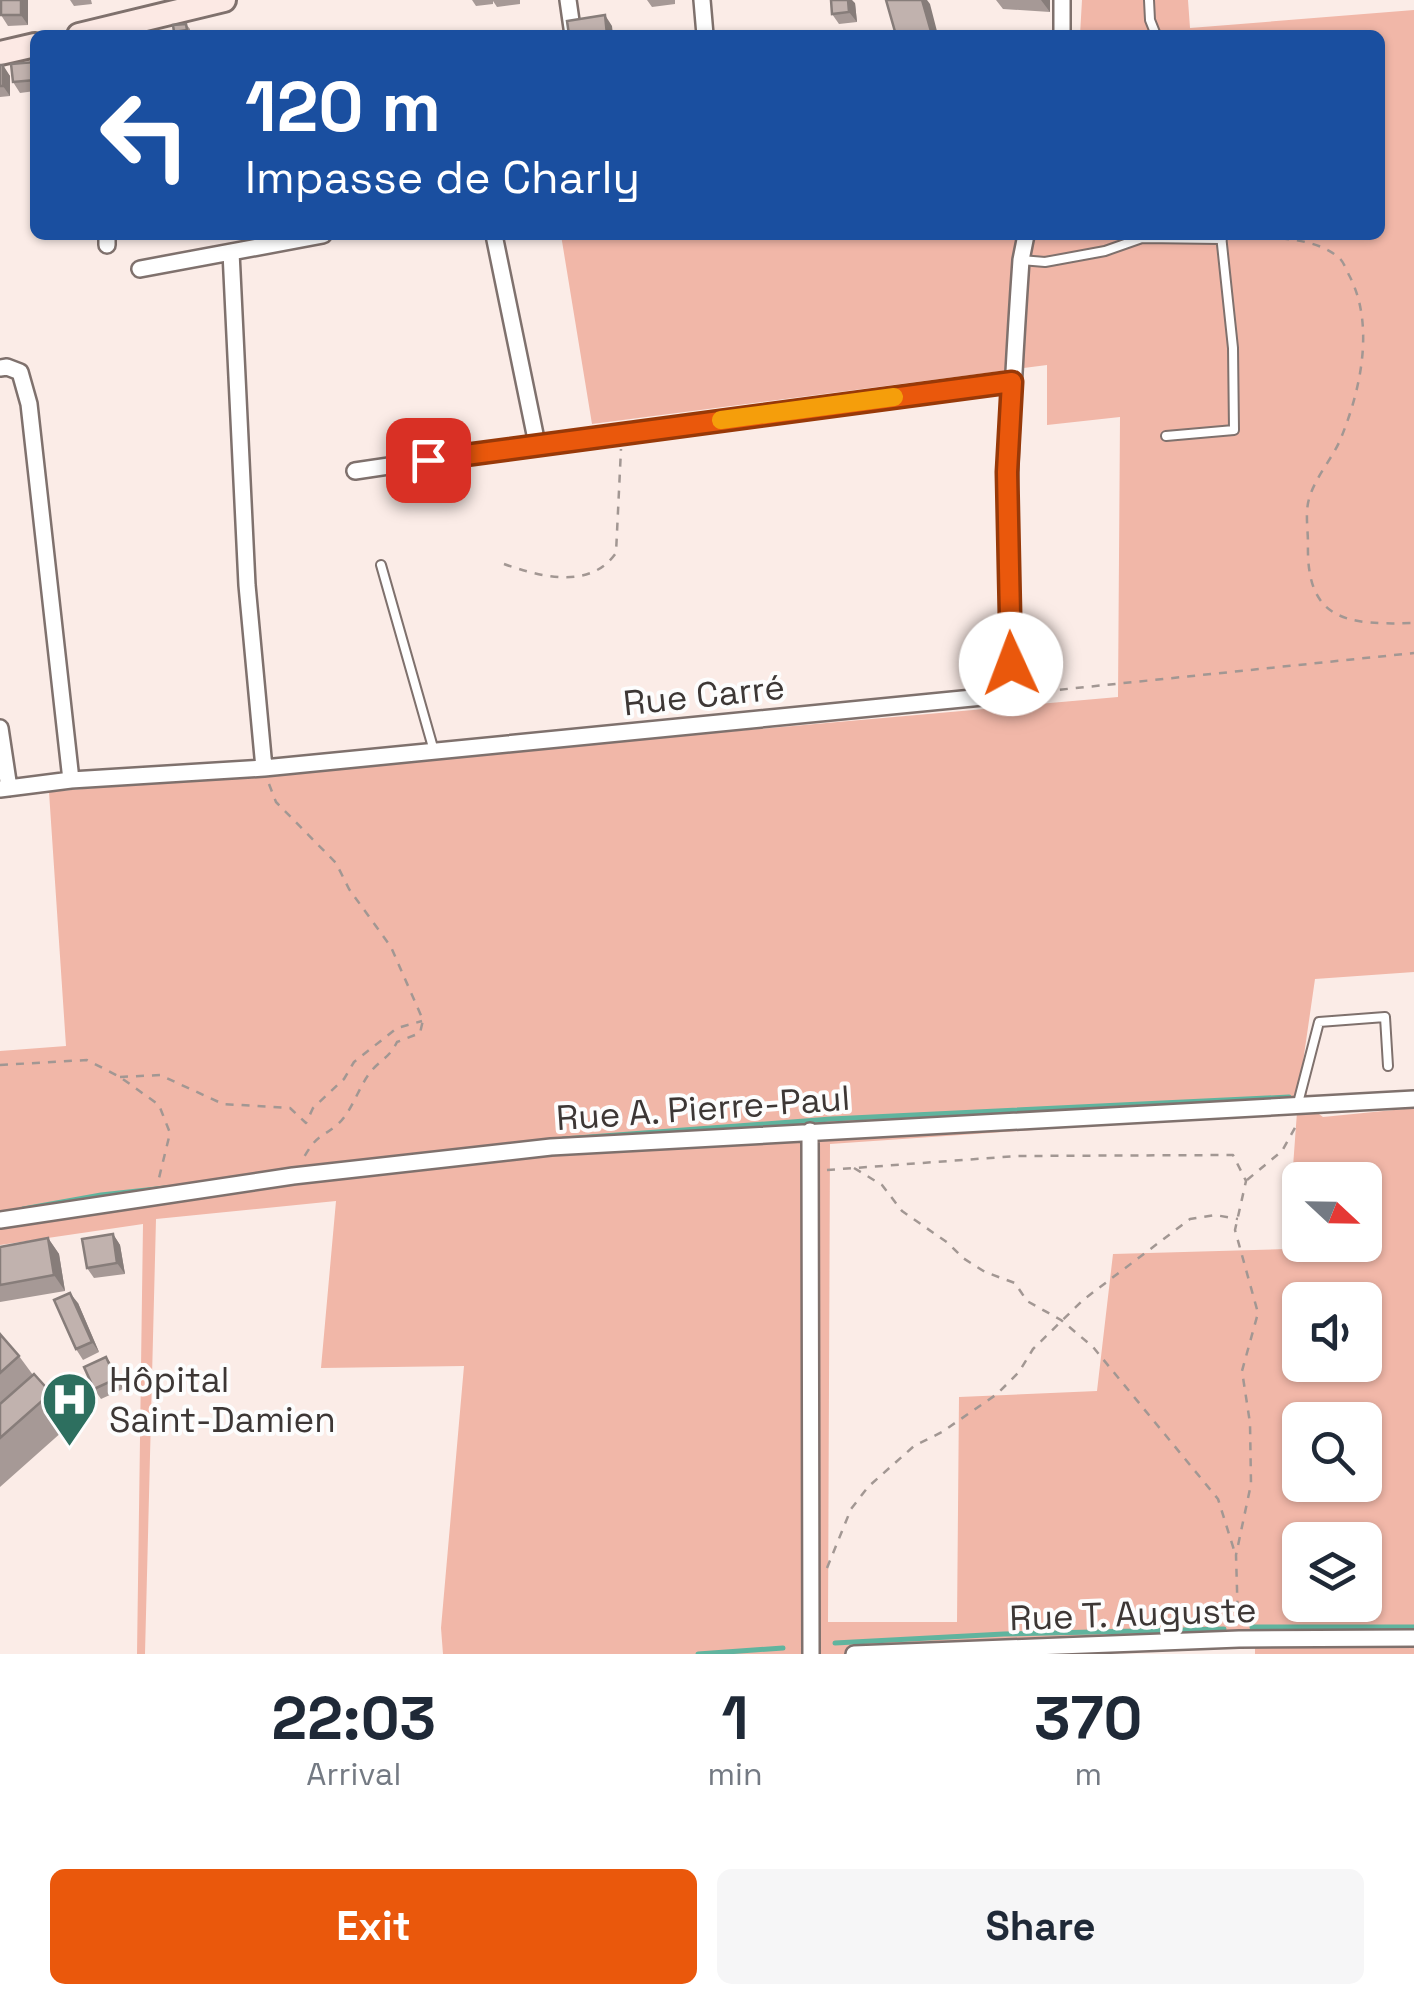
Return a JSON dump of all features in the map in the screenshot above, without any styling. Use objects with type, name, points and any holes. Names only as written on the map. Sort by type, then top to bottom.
[{"type":"main road","points":[[102,30],[224,0]]},
{"type":"main road","points":[[0,52],[30,46]]},
{"type":"street","points":[[568,0],[572,30]]},
{"type":"street","points":[[702,0],[705,30]]},
{"type":"street","points":[[1062,0],[1062,30]]},
{"type":"street","points":[[140,269],[297,240]]},
{"type":"street","points":[[495,240],[537,444]]},
{"type":"street","points":[[1013,694],[1007,472],[1025,240]]},
{"type":"street","points":[[232,252],[247,585],[264,768]]},
{"type":"street","points":[[0,368],[7,366],[20,372],[29,404],[71,780]]},
{"type":"street","points":[[355,471],[1012,382]]},
{"type":"street","name":"Rue Carré","points":[[4,789],[71,780],[264,768],[1013,694]]},
{"type":"street","points":[[0,728],[4,789]]},
{"type":"street","name":"Rue A. Pierre-Paul","points":[[0,1220],[293,1176],[551,1147],[1414,1099]]},
{"type":"street","points":[[810,1131],[811,1654]]},
{"type":"street","name":"Rue T. Auguste","points":[[854,1654],[1414,1638]]},
{"type":"lane","points":[[1149,0],[1154,30]]},
{"type":"lane","points":[[1021,260],[1044,262],[1104,251],[1136,240]]},
{"type":"lane","points":[[1166,436],[1234,430],[1233,348],[1222,240]]},
{"type":"lane","points":[[381,565],[434,751]]},
{"type":"lane","points":[[1298,1103],[1319,1022],[1385,1016],[1388,1066]]},
{"type":"path","points":[[1288,240],[1314,245],[1339,257],[1359,294],[1364,325],[1359,382],[1341,438],[1309,500],[1307,574],[1318,602],[1344,617],[1375,624],[1414,623]]},
{"type":"path","points":[[504,564],[552,578],[593,572],[608,564],[616,553],[621,433]]},
{"type":"path","points":[[1013,694],[1107,688],[1414,653]]},
{"type":"path","points":[[264,768],[276,802],[336,862],[349,889],[391,947],[423,1020],[420,1033],[396,1042],[390,1056],[376,1066],[336,1126],[316,1137],[293,1176]]},
{"type":"path","points":[[120,1077],[160,1075],[223,1104],[290,1108],[306,1124],[313,1108],[344,1079],[354,1062],[396,1028],[423,1020]]},
{"type":"path","points":[[0,1065],[87,1060],[120,1077],[159,1105],[170,1132],[154,1196]]},
{"type":"path","points":[[1239,1640],[1236,1555],[1252,1484],[1250,1423],[1242,1371],[1258,1313],[1235,1230],[1246,1181],[1282,1151],[1296,1129],[1298,1103]]},
{"type":"path","points":[[809,1173],[1017,1156],[1233,1155],[1246,1181]]},
{"type":"path","points":[[852,1167],[882,1185],[902,1210],[963,1258],[1015,1283],[1028,1301],[1060,1320],[1113,1370],[1218,1499],[1236,1555]]},
{"type":"path","points":[[826,1570],[852,1509],[868,1487],[914,1446],[942,1432],[997,1394],[1060,1320],[1190,1219],[1215,1215],[1238,1219]]},
{"type":"shaded area","points":[[1082,0],[1188,0],[1190,28],[1414,10],[1414,972],[1315,979],[1303,1062],[1308,1106],[1323,1117],[1414,1108],[1414,1654],[1255,1654],[1255,1647],[1191,1647],[1031,1654],[443,1654],[441,1628],[464,1366],[321,1368],[336,1201],[156,1219],[145,1654],[137,1654],[143,1224],[0,1245],[0,1051],[66,1046],[49,792],[1118,697],[1120,417],[1047,425],[1047,365],[592,424],[562,240],[1385,240],[1385,30],[1080,30]],"holes":[[[1297,1112],[1293,1162],[1382,1162],[1382,1262],[1282,1262],[1282,1249],[1113,1254],[1097,1391],[959,1397],[957,1622],[828,1622],[830,1144]]]},
{"type":"building","points":[[1,0],[21,0],[21,15],[1,15]]},
{"type":"building","points":[[831,0],[848,0],[849,12],[832,14]]},
{"type":"building","points":[[886,0],[922,0],[931,30],[895,30]]},
{"type":"building","points":[[605,15],[606,30],[568,30],[567,21]]},
{"type":"building","points":[[186,24],[187,30],[174,30],[173,25]]},
{"type":"building","points":[[30,62],[30,80],[13,82],[11,64]]},
{"type":"building","points":[[3,65],[3,86],[0,86]]},
{"type":"building","points":[[113,1234],[117,1263],[87,1268],[82,1239]]},
{"type":"building","points":[[48,1238],[54,1275],[0,1285],[0,1247]]},
{"type":"building","points":[[70,1293],[92,1342],[76,1349],[54,1300]]},
{"type":"building","points":[[0,1334],[19,1356],[0,1373]]},
{"type":"building","points":[[106,1357],[116,1379],[94,1389],[84,1367]]},
{"type":"building","points":[[34,1374],[51,1393],[0,1438],[0,1404]]},
{"type":"waterway","points":[[563,1139],[831,1119],[1289,1097]]},
{"type":"waterway","points":[[23,1209],[165,1188]]},
{"type":"waterway","points":[[1252,1627],[1414,1627]]},
{"type":"waterway","points":[[835,1643],[1224,1629]]},
{"type":"waterway","points":[[698,1654],[783,1648]]},
{"type":"slow traffic","points":[[721,420],[894,397]]},
{"type":"place","name":"Hôpital Saint-Damien","points":[[70,1449]]},
{"type":"route","points":[[428,460],[1012,382],[1007,472],[1011,664]]}]
